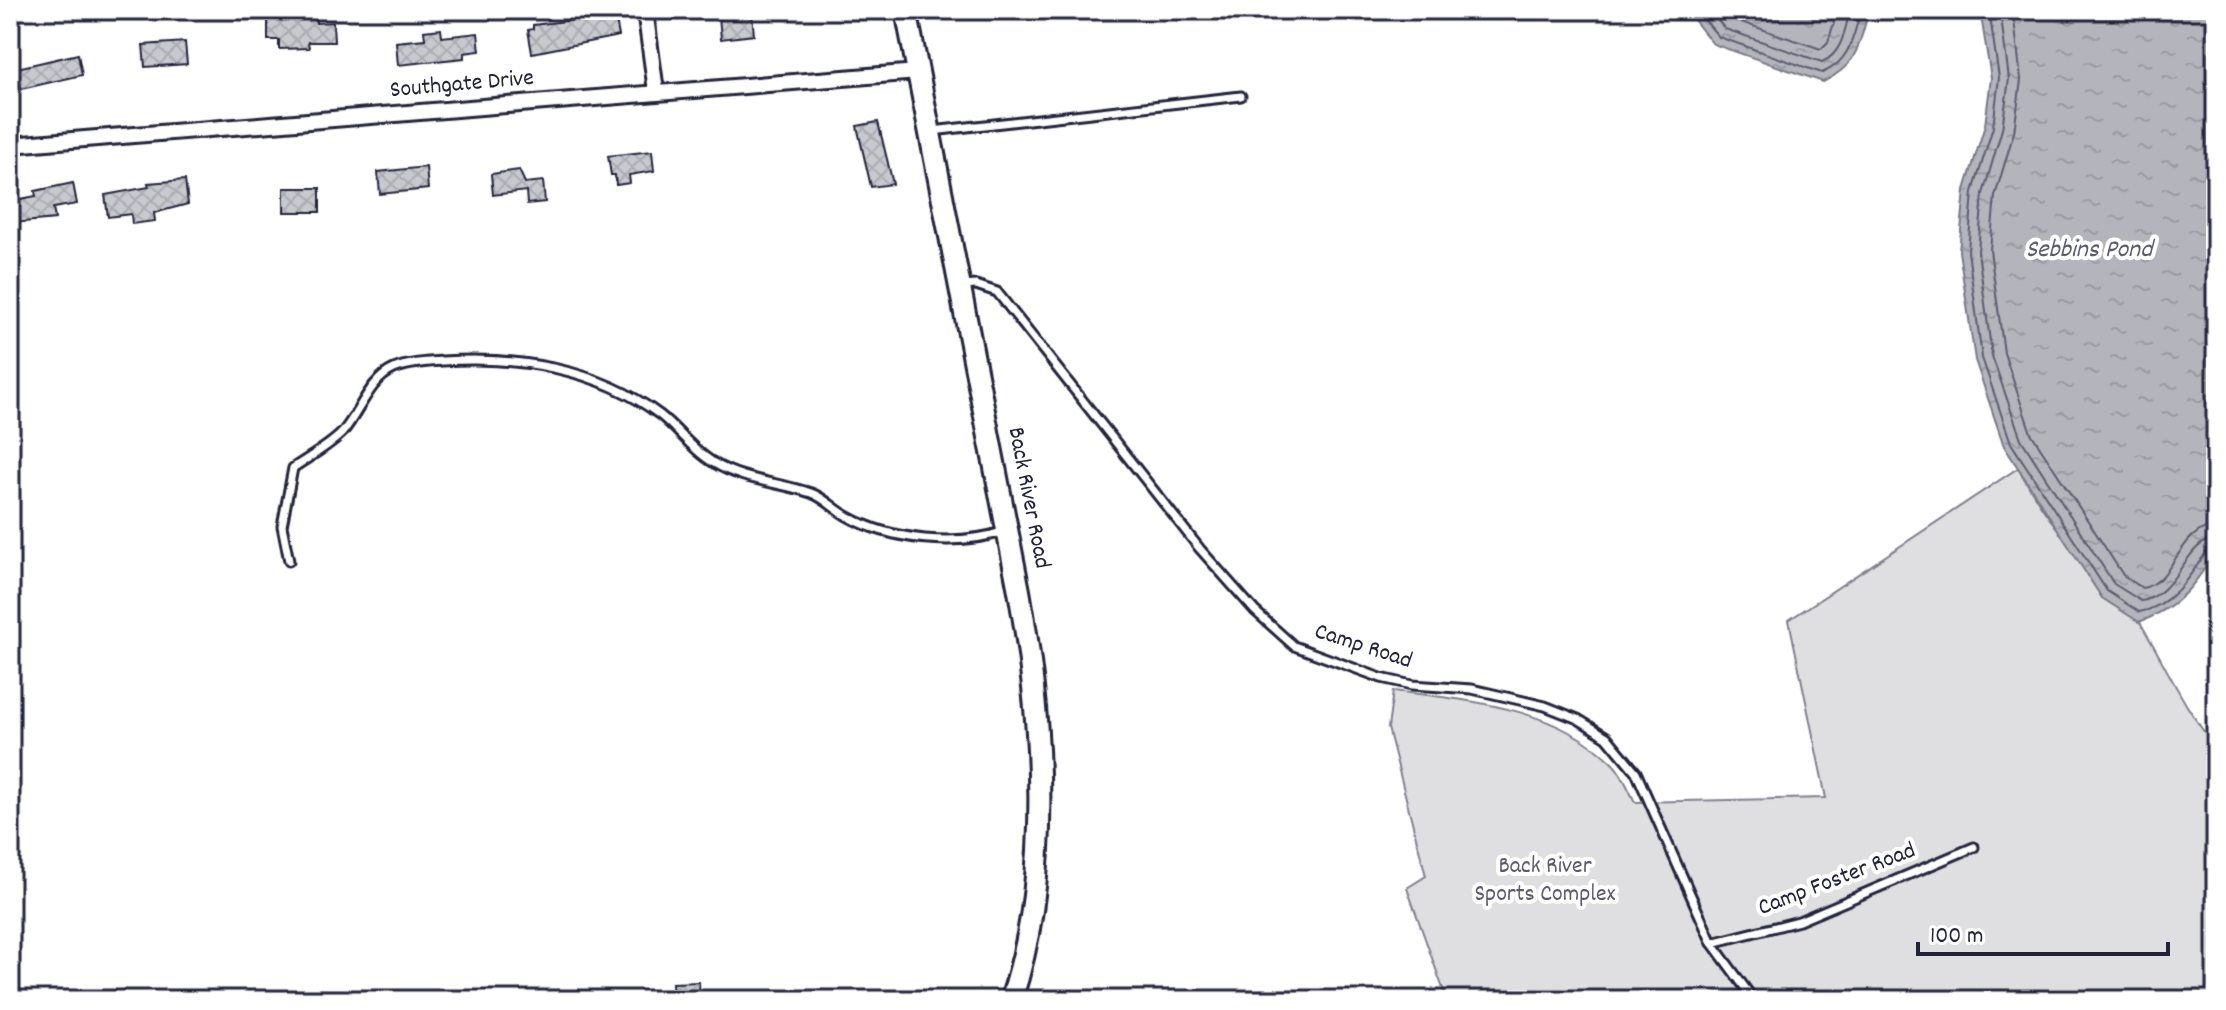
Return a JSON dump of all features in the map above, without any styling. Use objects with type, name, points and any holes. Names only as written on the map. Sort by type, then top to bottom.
[{"type":"street","points":[[645,10],[656,91]]},
{"type":"street","name":"Back River Road","points":[[906,10],[1028,648],[1038,783],[1031,916],[1011,1000]]},
{"type":"street","name":"Southgate Drive","points":[[10,145],[918,72]]},
{"type":"lane","points":[[930,131],[1241,96]]},
{"type":"lane","name":"Camp Road","points":[[961,286],[976,285],[997,292],[1200,549],[1255,611],[1294,646],[1381,678],[1412,685],[1485,691],[1545,706],[1578,719],[1607,737],[1636,772],[1712,943],[1754,1000]]},
{"type":"lane","points":[[289,561],[282,526],[293,468],[339,435],[359,412],[374,381],[396,368],[475,359],[538,363],[616,389],[661,416],[686,444],[715,464],[751,479],[784,484],[820,496],[847,516],[888,531],[940,539],[982,539],[1007,530]]},
{"type":"lane","name":"Camp Foster Road","points":[[1712,943],[1799,921],[1974,847]]},
{"type":"green space","name":"Back River Sports Complex","points":[[2018,468],[2053,523],[2106,575],[2126,601],[2188,708],[2216,747],[2216,1000],[1447,1000],[1407,888],[1426,876],[1388,728],[1393,691],[1480,703],[1538,718],[1565,730],[1591,745],[1613,764],[1635,802],[1826,798],[1789,620]]},
{"type":"water","points":[[1686,10],[1869,10],[1859,44],[1850,61],[1823,82],[1713,44]]},
{"type":"water","name":"Sebbins Pond","points":[[1980,10],[2216,10],[2216,551],[2184,594],[2165,610],[2139,622],[2102,598],[2004,446],[1975,360],[1959,251],[1965,190],[1985,125],[1991,78]]},
{"type":"building","points":[[752,13],[754,35],[721,39],[719,16]]},
{"type":"building","points":[[316,14],[316,23],[333,22],[334,42],[308,42],[309,48],[279,49],[279,40],[268,40],[268,15]]},
{"type":"building","points":[[615,15],[619,36],[532,53],[528,30],[533,29],[533,25]]},
{"type":"building","points":[[441,29],[442,37],[478,33],[480,51],[464,53],[464,58],[398,65],[396,42],[425,39],[424,31]]},
{"type":"building","points":[[185,42],[187,64],[145,67],[143,45]]},
{"type":"building","points":[[78,54],[82,75],[21,89],[17,68]]},
{"type":"building","points":[[878,122],[893,184],[871,187],[857,126]]},
{"type":"building","points":[[652,151],[654,171],[629,175],[630,183],[616,185],[608,156]]},
{"type":"building","points":[[426,167],[428,189],[380,194],[378,172]]},
{"type":"building","points":[[519,170],[525,183],[543,181],[545,202],[527,204],[526,191],[493,195],[491,174]]},
{"type":"building","points":[[185,180],[188,204],[154,213],[155,221],[132,224],[131,214],[108,217],[105,195],[149,187],[148,183]]},
{"type":"building","points":[[73,183],[77,204],[53,208],[55,219],[13,223],[10,201],[36,196],[35,191]]},
{"type":"building","points":[[284,188],[320,188],[320,212],[284,212]]},
{"type":"building","points":[[699,982],[700,998],[673,999],[672,983]]}]
